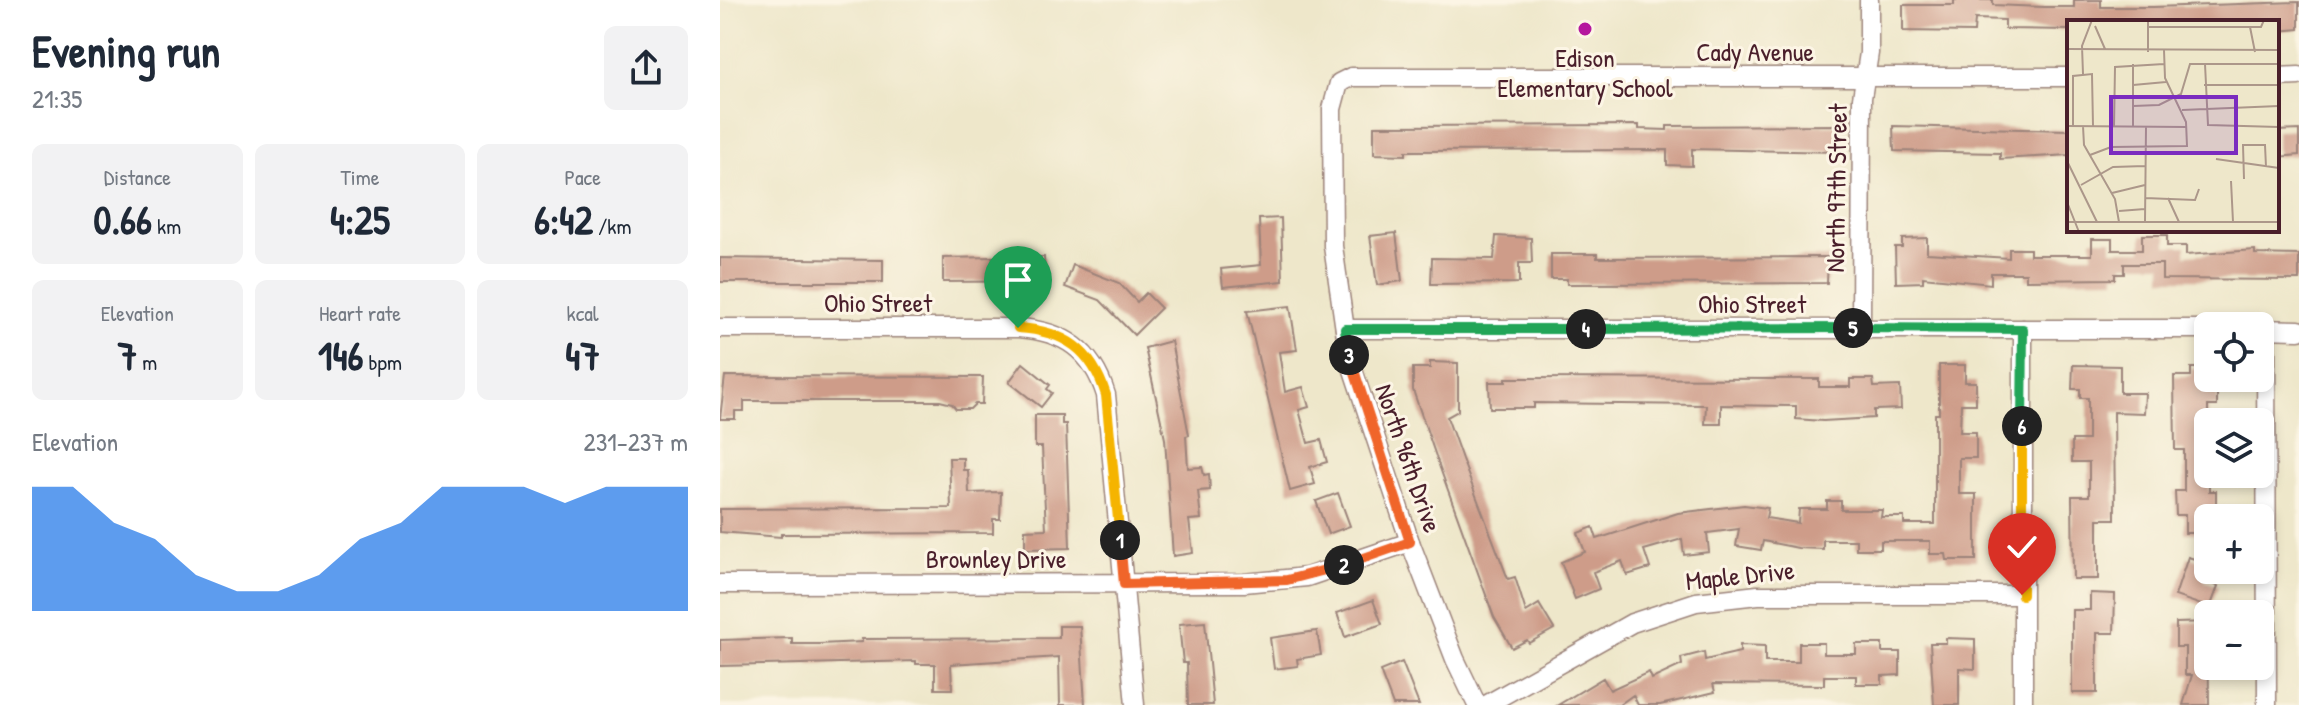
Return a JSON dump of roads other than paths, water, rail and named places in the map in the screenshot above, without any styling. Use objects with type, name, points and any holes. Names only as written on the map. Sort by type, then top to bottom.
[{"type":"street","name":"North 97th Street","points":[[1861,328],[1869,0]]},
{"type":"street","points":[[2279,77],[2299,76]]},
{"type":"street","name":"Cady Avenue","points":[[1345,79],[2067,77]]},
{"type":"street","name":"North 96th Drive","points":[[1345,79],[1334,93],[1332,109],[1333,246],[1357,390],[1410,542],[1455,659],[1477,705]]},
{"type":"street","name":"Ohio Street","points":[[720,328],[1036,329],[1070,340],[1093,363],[1106,395],[1124,584]]},
{"type":"street","name":"Ohio Street","points":[[1345,329],[2194,329]]},
{"type":"street","points":[[2023,329],[2023,705]]},
{"type":"street","points":[[2274,329],[2299,330]]},
{"type":"street","points":[[2264,392],[2267,705]]},
{"type":"street","name":"Brownley Drive","points":[[720,584],[1124,584],[1287,580],[1325,572],[1410,542]]},
{"type":"street","points":[[1124,584],[1135,705]]},
{"type":"street","name":"Maple Drive","points":[[1486,705],[1632,623],[1696,602],[1758,595],[2022,595]]},
{"type":"place","name":"Edison Elementary School","points":[[1585,29]]}]
